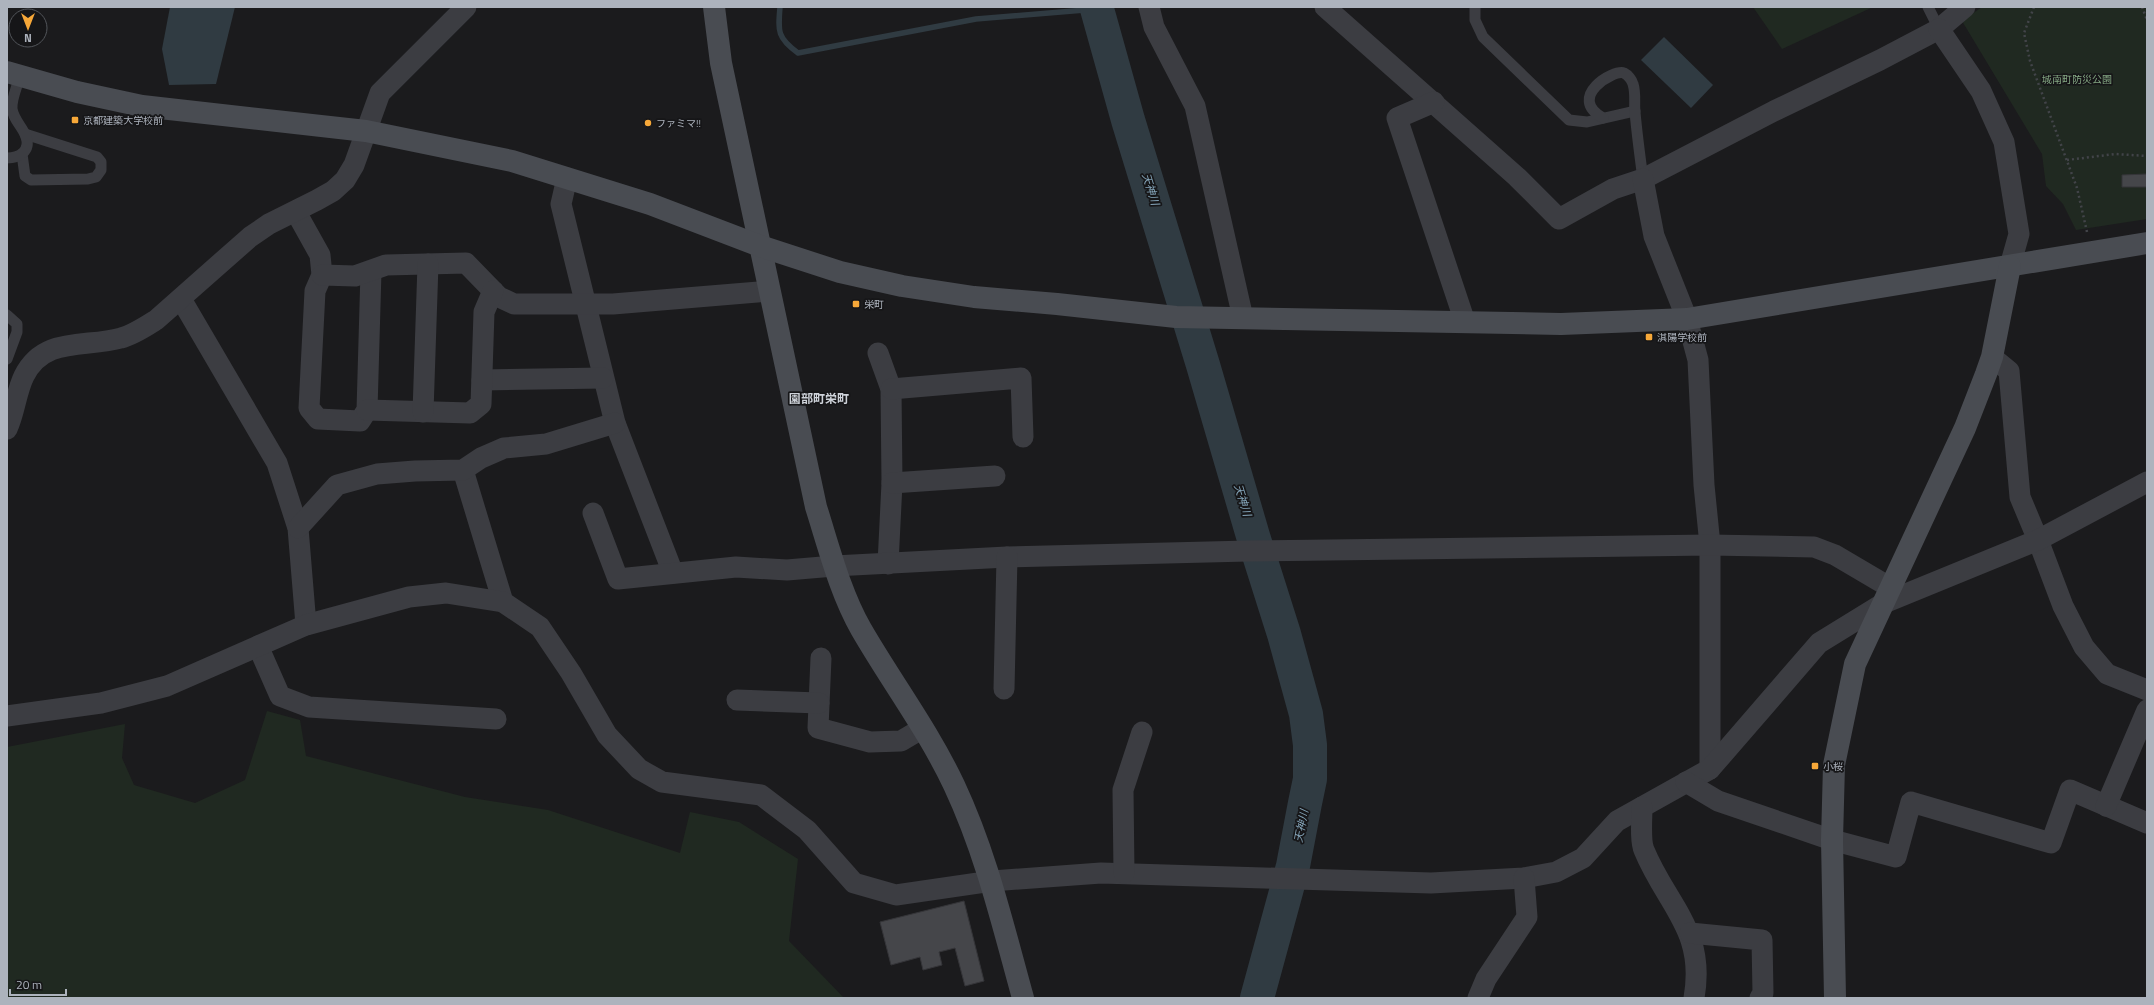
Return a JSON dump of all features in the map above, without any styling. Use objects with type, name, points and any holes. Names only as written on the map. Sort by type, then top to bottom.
[{"type":"street","points":[[7,428],[11,400],[32,363],[46,351],[64,346],[121,338],[156,320],[250,237],[269,224],[296,212],[333,190],[345,180],[354,165],[380,94],[466,7]]},
{"type":"street","points":[[714,7],[721,63],[769,291],[816,507],[834,566],[860,628],[923,728],[954,785],[974,830],[992,881],[1023,998]]},
{"type":"street","points":[[1149,7],[1154,27],[1195,106],[1243,318]]},
{"type":"street","points":[[1325,7],[1434,102],[1517,177],[1559,218],[1613,189],[1643,179],[1774,111],[1880,60],[1939,29],[1965,7]]},
{"type":"street","points":[[1837,998],[1832,840],[1834,766],[1855,664],[1965,428],[1992,357],[2010,266],[2019,234],[2004,142],[1982,91],[1939,29]]},
{"type":"street","points":[[14,73],[77,92],[142,106],[366,131],[512,161],[650,204],[760,246],[840,272],[902,286],[974,297],[1057,304],[1176,318],[1561,324],[1687,319],[2147,243]]},
{"type":"street","points":[[1434,102],[1397,118],[1465,322]]},
{"type":"street","points":[[567,178],[562,204],[615,423],[674,573]]},
{"type":"street","points":[[1643,179],[1654,236],[1687,319],[1698,360],[1704,486],[1710,545],[1710,769]]},
{"type":"street","points":[[296,212],[320,255],[322,276],[315,291],[309,408],[318,419],[360,421],[367,410],[371,270]]},
{"type":"street","points":[[322,276],[355,276],[386,265],[466,263],[499,297],[514,304],[613,304],[769,291]]},
{"type":"street","points":[[423,412],[428,264]]},
{"type":"street","points":[[367,410],[470,413],[481,404],[484,312],[493,291]]},
{"type":"street","points":[[180,299],[277,463],[298,528],[306,624]]},
{"type":"street","points":[[878,353],[891,389],[892,483],[888,564]]},
{"type":"street","points":[[1992,357],[2009,371],[2020,497],[2038,540],[2062,606],[2084,647],[2107,674],[2147,690]]},
{"type":"street","points":[[482,380],[603,378]]},
{"type":"street","points":[[891,389],[1021,378],[1023,437]]},
{"type":"street","points":[[298,528],[337,486],[377,474],[416,470],[463,470],[481,458],[504,448],[546,444],[615,423]]},
{"type":"street","points":[[463,470],[503,602]]},
{"type":"street","points":[[892,483],[995,476]]},
{"type":"street","points":[[7,716],[101,703],[168,686],[306,624],[409,597],[446,593],[503,602],[540,627],[571,673],[607,735],[639,769],[662,782],[761,795],[807,830],[854,883],[896,895],[992,881],[1101,873],[1431,883],[1524,878],[1556,872],[1583,858],[1617,821],[1710,769],[1819,643],[1887,596],[2038,540],[2147,482]]},
{"type":"street","points":[[593,513],[618,579],[736,567],[787,570],[834,566],[1007,557],[1248,551],[1710,545],[1814,547],[1835,555],[1887,596]]},
{"type":"street","points":[[1004,689],[1007,557]]},
{"type":"street","points":[[258,646],[280,696],[309,707],[496,719]]},
{"type":"street","points":[[821,658],[818,728],[870,742],[901,741],[923,728]]},
{"type":"street","points":[[737,700],[819,703]]},
{"type":"street","points":[[2106,806],[2147,710]]},
{"type":"street","points":[[1124,873],[1123,790],[1142,732]]},
{"type":"street","points":[[1686,782],[1718,801],[1832,840],[1896,857],[1911,802],[2051,843],[2070,790],[2147,824]]},
{"type":"street","points":[[1642,807],[1644,849],[1690,933],[1697,962],[1694,998]]},
{"type":"street","points":[[1478,998],[1486,979],[1527,917],[1524,878]]},
{"type":"street","points":[[1690,933],[1762,940],[1763,994],[1760,998]]},
{"type":"lane","points":[[1475,7],[1475,20],[1483,38],[1569,120],[1587,122],[1634,111]]},
{"type":"lane","points":[[1928,7],[1939,29]]},
{"type":"lane","points":[[1603,118],[1590,108],[1588,102],[1589,95],[1612,74],[1619,72],[1625,73],[1631,80],[1635,94],[1634,111],[1643,179]]},
{"type":"lane","points":[[7,158],[15,158],[22,154],[26,147],[27,138],[17,124],[12,107],[14,73]]},
{"type":"lane","points":[[22,154],[25,176],[31,180],[88,179],[96,177],[101,170],[100,162],[97,157],[25,134]]},
{"type":"lane","points":[[7,315],[17,324],[17,332],[7,359]]},
{"type":"path","points":[[2034,7],[2024,33],[2030,61],[2077,188],[2092,252]]},
{"type":"path","points":[[2142,7],[2147,20]]},
{"type":"path","points":[[2067,160],[2115,154],[2147,156]]},
{"type":"green space","points":[[1753,7],[1873,7],[1782,49]]},
{"type":"green space","name":"城南町防災公園","points":[[1982,7],[2147,7],[2147,219],[2076,230],[2063,204],[2046,186],[2042,154],[1962,21]]},
{"type":"green space","points":[[267,711],[300,720],[306,756],[465,797],[548,810],[680,853],[690,812],[739,822],[798,859],[789,941],[844,998],[7,998],[7,747],[125,724],[122,758],[134,785],[195,803],[245,780]]},
{"type":"shaded area","points":[[170,7],[235,7],[216,84],[169,85],[162,49]]},
{"type":"shaded area","points":[[1664,37],[1713,85],[1691,108],[1641,60]]},
{"type":"building","points":[[2147,174],[2147,187],[2122,187],[2122,175]]},
{"type":"building","points":[[964,901],[984,981],[965,986],[955,948],[939,952],[942,965],[923,970],[920,957],[891,965],[880,922]]},
{"type":"waterway","points":[[780,7],[780,33],[786,43],[798,53],[976,19],[1097,9],[1097,7]]},
{"type":"waterway","name":"天神川","points":[[1097,9],[1128,120],[1203,365],[1253,536],[1284,634],[1306,714],[1310,745],[1310,779],[1293,866],[1257,998]]},
{"type":"place","name":"京都建築大学校前","points":[[75,120]]},
{"type":"place","name":"ファミマ!!","points":[[648,123]]},
{"type":"place","name":"栄町","points":[[856,304]]},
{"type":"place","name":"淇陽学校前","points":[[1649,337]]},
{"type":"place","name":"小桜","points":[[1815,766]]},
{"type":"district","name":"園部町栄町","points":[[819,399]]}]
